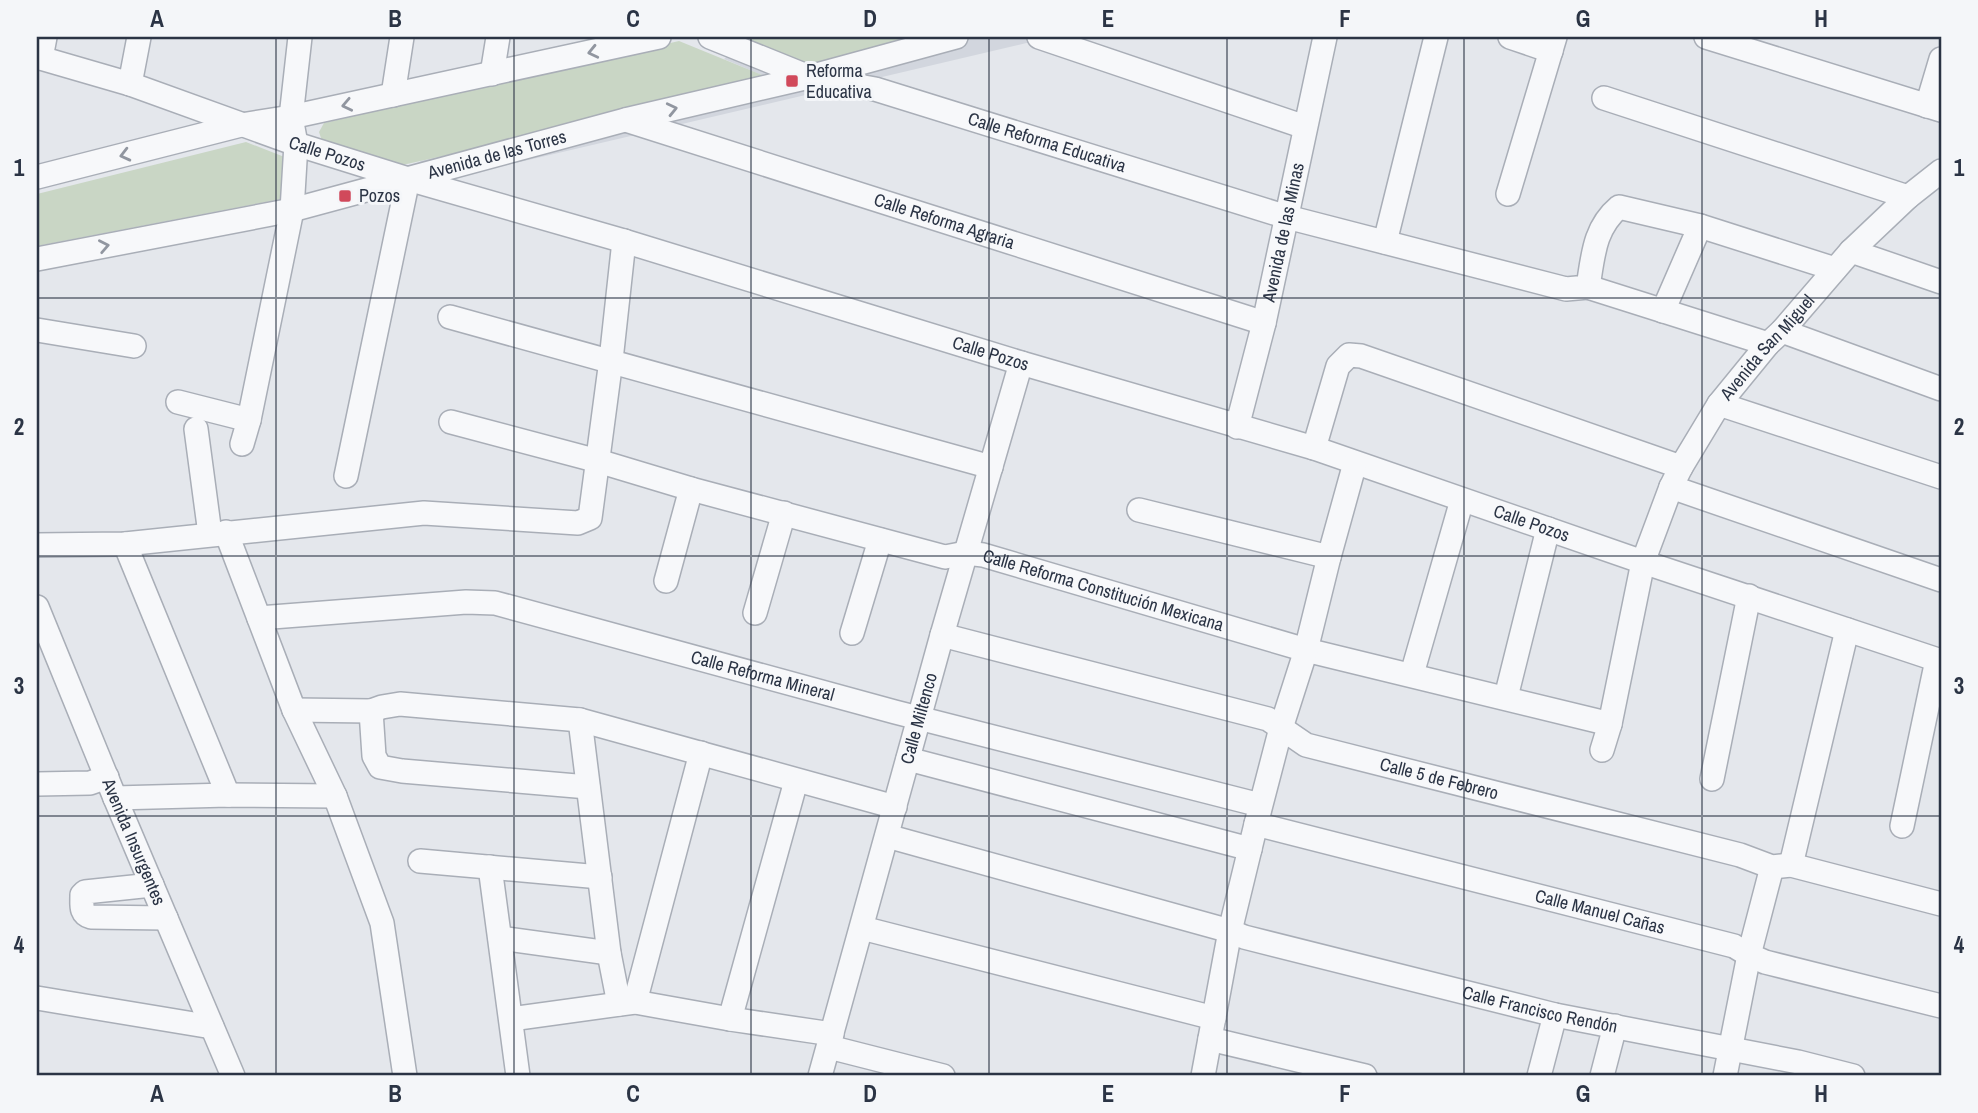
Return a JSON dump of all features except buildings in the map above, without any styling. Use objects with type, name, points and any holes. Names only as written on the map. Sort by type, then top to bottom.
[{"type":"street","points":[[130,84],[139,37]]},
{"type":"street","points":[[242,444],[292,209],[296,144],[291,117],[300,37]]},
{"type":"street","points":[[393,95],[402,37]]},
{"type":"street","points":[[492,74],[498,37]]},
{"type":"street","points":[[37,177],[242,125],[291,117],[659,37]]},
{"type":"street","name":"Calle Reforma Educativa","points":[[710,37],[809,77],[875,89],[1287,218],[1775,338],[1941,389]]},
{"type":"street","name":"Avenida de las Torres","points":[[37,259],[292,209],[625,120],[809,77],[956,37]]},
{"type":"street","points":[[1039,37],[1305,127]]},
{"type":"street","name":"Avenida de las Minas","points":[[1237,427],[1264,323],[1325,37]]},
{"type":"street","points":[[1385,242],[1436,37]]},
{"type":"street","points":[[1508,194],[1553,44],[1510,37]]},
{"type":"street","points":[[1706,37],[1934,108],[1941,59]]},
{"type":"street","name":"Calle Pozos","points":[[41,51],[296,144],[408,179],[1314,448],[1939,661]]},
{"type":"street","points":[[1604,97],[1908,197]]},
{"type":"street","name":"Calle Reforma Agraria","points":[[625,120],[1264,323]]},
{"type":"street","name":"Avenida San Miguel","points":[[1602,750],[1610,724],[1643,562],[1676,477],[1720,404],[1775,338],[1851,251],[1908,197],[1941,172]]},
{"type":"street","points":[[346,476],[408,179]]},
{"type":"street","points":[[1577,288],[1607,217],[1619,207],[1700,226],[1835,269]]},
{"type":"street","points":[[1663,311],[1700,226]]},
{"type":"street","points":[[37,545],[125,544],[424,513],[578,523],[590,518],[624,241]]},
{"type":"street","points":[[1851,251],[1941,282]]},
{"type":"street","points":[[450,317],[991,467]]},
{"type":"street","points":[[37,330],[134,346]]},
{"type":"street","points":[[1314,448],[1338,366],[1349,355],[1361,356],[1941,580]]},
{"type":"street","name":"Calle Miltenco","points":[[820,1076],[942,635],[1021,363]]},
{"type":"street","points":[[178,402],[249,420]]},
{"type":"street","points":[[1720,404],[1941,477]]},
{"type":"street","name":"Calle Reforma Constitución Mexicana","points":[[451,422],[945,557],[966,553],[996,559],[1306,650],[1610,724]]},
{"type":"street","points":[[196,429],[218,533],[259,618],[294,710],[335,796],[382,923],[405,1076]]},
{"type":"street","points":[[1203,1076],[1230,931],[1258,815],[1281,728],[1306,650],[1355,463]]},
{"type":"street","points":[[666,581],[691,489]]},
{"type":"street","points":[[1412,674],[1461,500]]},
{"type":"street","points":[[1139,510],[1329,557]]},
{"type":"street","points":[[755,614],[784,513]]},
{"type":"street","points":[[1506,697],[1548,529]]},
{"type":"street","points":[[852,633],[880,540]]},
{"type":"street","points":[[125,544],[228,794]]},
{"type":"street","points":[[1712,779],[1749,596]]},
{"type":"street","name":"Calle Reforma Mineral","points":[[259,618],[467,601],[495,603],[920,717],[1258,815]]},
{"type":"street","name":"Avenida Insurgentes","points":[[37,607],[233,1076]]},
{"type":"street","points":[[1725,1076],[1749,956],[1781,866],[1847,630]]},
{"type":"street","name":"Calle 5 de Febrero","points":[[942,635],[1268,719],[1306,745],[1941,904]]},
{"type":"street","points":[[1902,826],[1939,661]]},
{"type":"street","points":[[294,710],[371,711],[400,704],[580,720],[895,807]]},
{"type":"street","points":[[371,711],[374,756],[380,767],[587,787]]},
{"type":"street","points":[[580,720],[609,953],[627,1003]]},
{"type":"street","points":[[627,1003],[701,753]]},
{"type":"street","points":[[908,759],[1250,849]]},
{"type":"street","points":[[730,1019],[796,781]]},
{"type":"street","points":[[37,784],[90,783],[111,788],[335,796]]},
{"type":"street","name":"Calle Manuel Cañas","points":[[1258,815],[1734,946],[1765,962],[1941,1006]]},
{"type":"street","name":"Calle Francisco Rendón","points":[[887,836],[1244,937],[1556,1015],[1731,1048],[1853,1076]]},
{"type":"street","points":[[420,861],[600,877]]},
{"type":"street","points":[[490,867],[518,1076]]},
{"type":"street","points":[[152,885],[85,892],[82,895],[82,912],[91,917],[166,918]]},
{"type":"street","points":[[862,928],[1212,1028],[1365,1076]]},
{"type":"street","points":[[500,938],[609,953]]},
{"type":"street","points":[[37,998],[212,1027]]},
{"type":"street","points":[[511,1019],[627,1003],[730,1019],[830,1041],[943,1076]]},
{"type":"street","points":[[1539,1076],[1556,1015]]},
{"type":"street","points":[[1602,1076],[1615,1026]]},
{"type":"shaded area","points":[[931,37],[1052,37],[435,182],[420,161],[776,81],[724,59],[743,43]]},
{"type":"green space","points":[[729,37],[931,37],[813,70]]},
{"type":"green space","points":[[679,41],[777,81],[398,166],[322,141],[319,132],[324,123]]},
{"type":"green space","points":[[246,142],[287,158],[282,199],[37,246],[37,194]]},
{"type":"place","name":"Reforma Educativa","points":[[792,81]]},
{"type":"place","name":"Pozos","points":[[345,196]]}]
